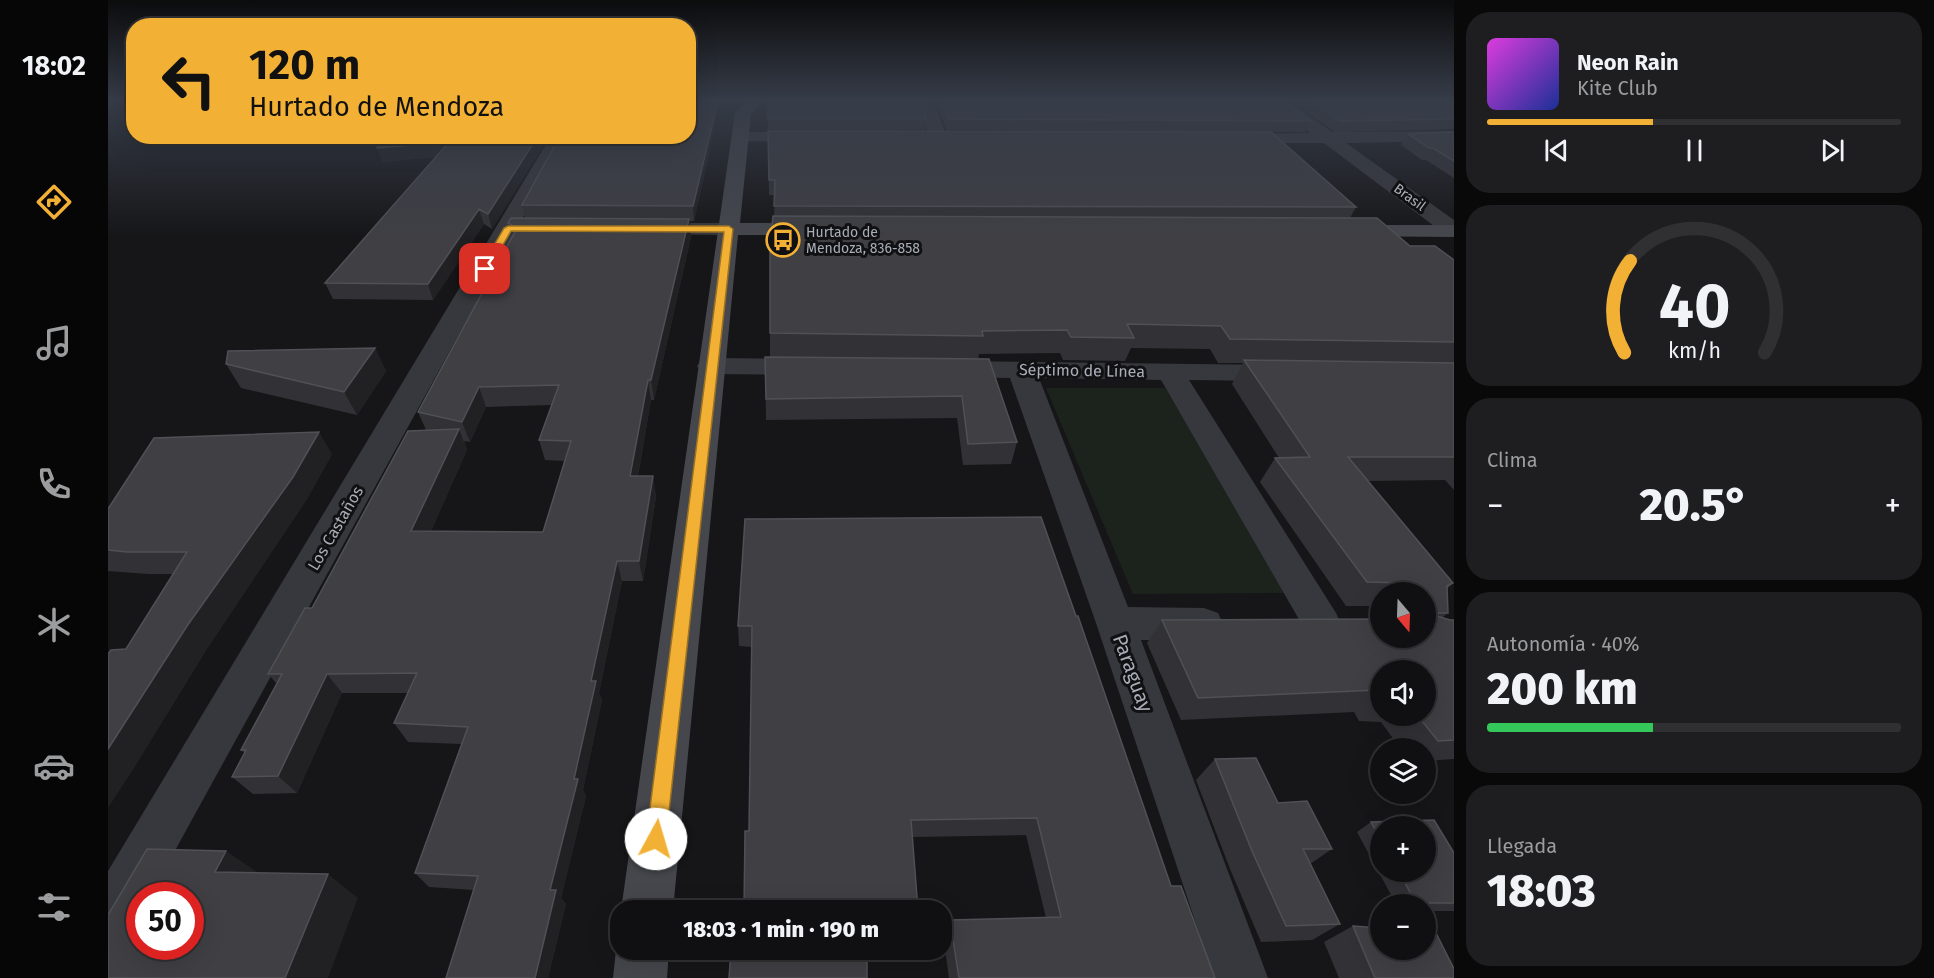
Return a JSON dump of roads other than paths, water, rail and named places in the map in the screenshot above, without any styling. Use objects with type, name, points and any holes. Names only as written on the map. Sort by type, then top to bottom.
[{"type":"main road","points":[[648,900],[739,147]]},
{"type":"main road","points":[[729,229],[836,229]]},
{"type":"main road","points":[[1333,231],[1454,231]]},
{"type":"main road","points":[[640,978],[642,960]]},
{"type":"street","name":"Los Castaños","points":[[108,920],[518,229],[555,147]]},
{"type":"street","name":"Brasil","points":[[1341,147],[1454,231]]},
{"type":"street","points":[[619,229],[729,229]]},
{"type":"street","points":[[711,366],[830,367]]},
{"type":"street","name":"Séptimo de Línea","points":[[925,368],[1312,374]]},
{"type":"street","name":"Paraguay","points":[[1021,369],[1115,623],[1241,978]]},
{"type":"street","points":[[1170,372],[1322,624]]},
{"type":"street","points":[[1115,623],[1242,624]]},
{"type":"place","name":"Hurtado de Mendoza, 836-858","points":[[783,240]]}]
